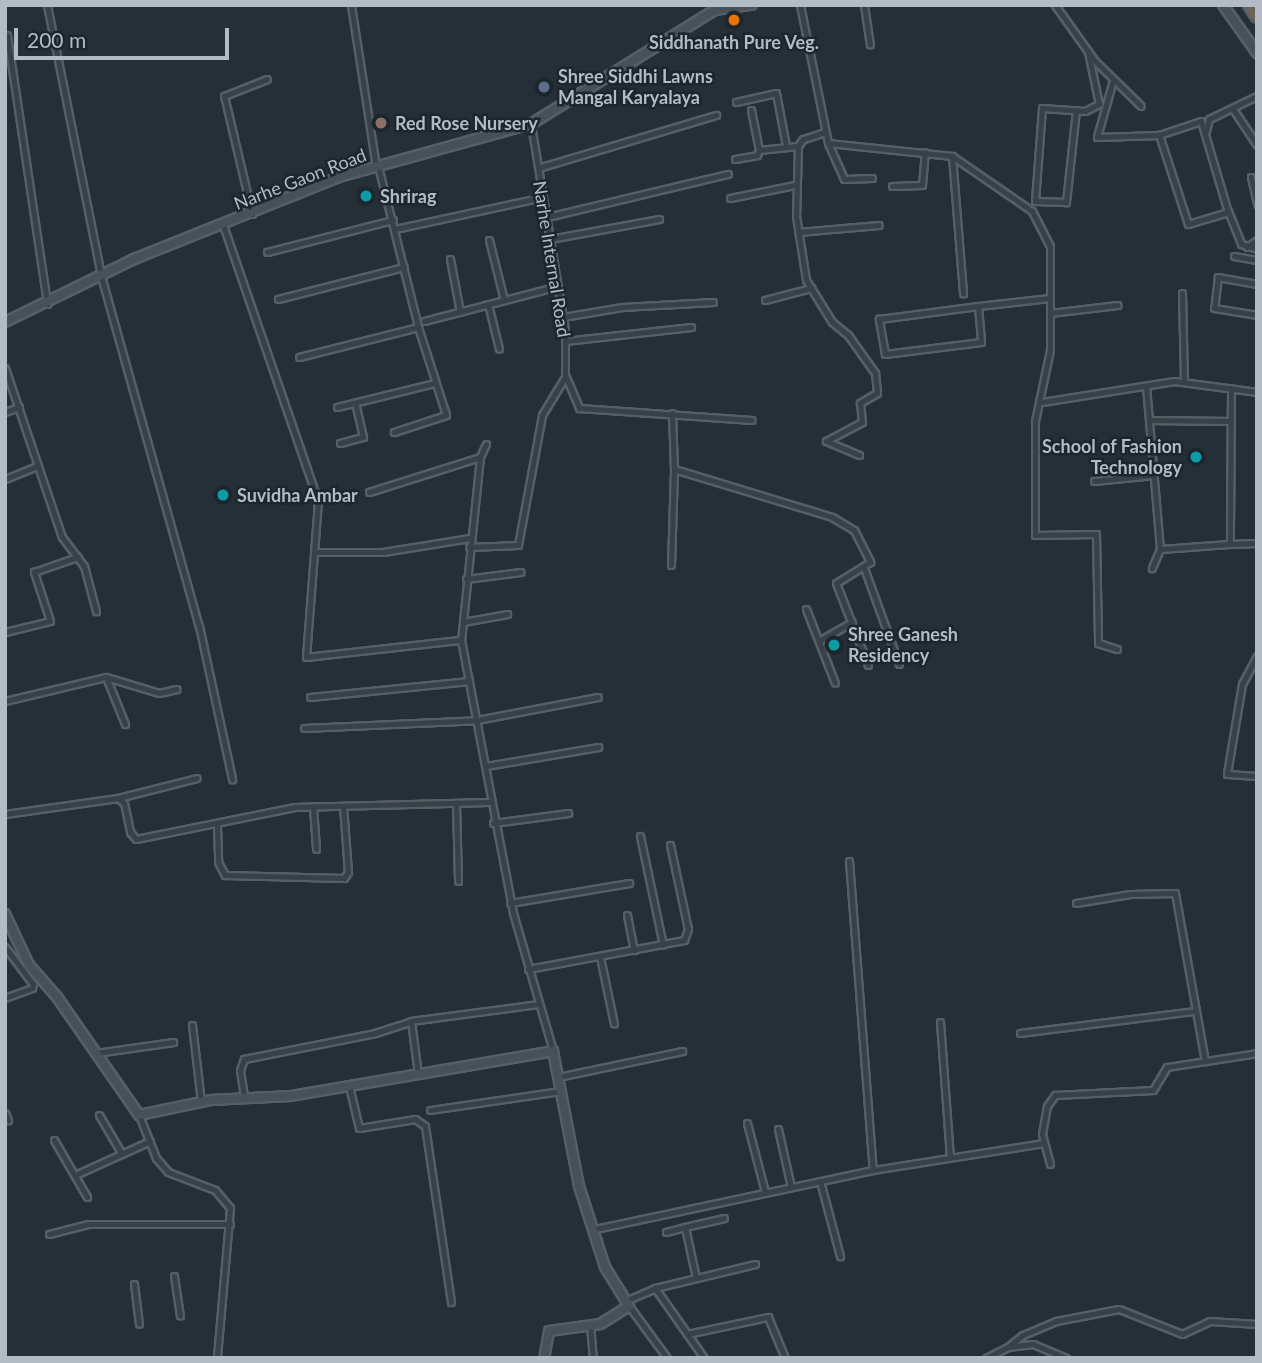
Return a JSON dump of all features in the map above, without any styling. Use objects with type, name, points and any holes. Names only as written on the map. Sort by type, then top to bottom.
[{"type":"highway","points":[[1249,5],[1257,17]]},
{"type":"street","points":[[47,5],[101,276],[199,626],[232,779]]},
{"type":"street","points":[[351,5],[377,166],[393,220],[418,327],[446,415],[394,432]]},
{"type":"street","points":[[715,7],[752,5]]},
{"type":"street","points":[[800,5],[828,143],[844,179],[873,178]]},
{"type":"street","points":[[864,5],[870,45]]},
{"type":"street","points":[[1055,5],[1088,52],[1141,106]]},
{"type":"street","points":[[1223,5],[1257,53]]},
{"type":"street","name":"Narhe Gaon Road","points":[[5,322],[101,276],[223,225],[377,166],[531,124],[715,7]]},
{"type":"street","points":[[7,35],[47,304]]},
{"type":"street","points":[[1076,110],[1066,202],[1035,201],[1041,111],[1045,107],[1094,110],[1099,104],[1088,52]]},
{"type":"street","points":[[252,214],[224,96],[267,79]]},
{"type":"street","points":[[1113,80],[1097,136],[1159,135],[1201,121],[1237,239],[1247,247],[1257,249]]},
{"type":"street","points":[[736,102],[776,93],[786,146]]},
{"type":"street","points":[[1228,212],[1206,129],[1209,119],[1257,96]]},
{"type":"street","points":[[1233,108],[1257,145]]},
{"type":"street","points":[[735,159],[757,155],[759,150],[751,110]]},
{"type":"street","points":[[538,169],[716,115]]},
{"type":"street","name":"Narhe Internal Road","points":[[531,124],[563,317],[565,377]]},
{"type":"street","points":[[825,132],[803,139],[798,146],[795,186],[798,232],[811,288],[875,373],[877,393],[860,403],[862,422],[826,441],[859,455]]},
{"type":"street","points":[[1159,135],[1188,224],[1228,212]]},
{"type":"street","points":[[828,143],[952,156],[1032,211],[1050,246],[1050,350],[1042,402],[1035,421],[1035,535],[1096,534],[1098,643],[1117,649]]},
{"type":"street","points":[[759,150],[798,146]]},
{"type":"street","points":[[892,186],[922,185],[925,152]]},
{"type":"street","points":[[952,156],[963,294]]},
{"type":"street","points":[[547,217],[728,174]]},
{"type":"street","points":[[1251,177],[1257,204]]},
{"type":"street","points":[[730,198],[795,186]]},
{"type":"street","points":[[395,229],[543,197]]},
{"type":"street","points":[[550,239],[659,219]]},
{"type":"street","points":[[267,252],[393,220]]},
{"type":"street","points":[[223,225],[318,501],[317,551],[306,657],[461,640]]},
{"type":"street","points":[[798,232],[879,225]]},
{"type":"street","points":[[489,240],[504,300]]},
{"type":"street","points":[[1247,247],[1257,240]]},
{"type":"street","points":[[1234,256],[1257,260]]},
{"type":"street","points":[[450,259],[460,312]]},
{"type":"street","points":[[278,299],[404,267]]},
{"type":"street","points":[[1257,284],[1218,277],[1214,308],[1257,315]]},
{"type":"street","points":[[424,321],[558,286]]},
{"type":"street","points":[[765,300],[811,288]]},
{"type":"street","points":[[1182,293],[1184,382]]},
{"type":"street","points":[[978,306],[981,342],[885,354],[879,318],[978,306],[1050,298]]},
{"type":"street","points":[[563,317],[622,307],[713,302]]},
{"type":"street","points":[[488,304],[499,349]]},
{"type":"street","points":[[1050,313],[1118,305]]},
{"type":"street","points":[[299,357],[418,327]]},
{"type":"street","points":[[565,341],[691,327]]},
{"type":"street","points":[[5,368],[62,537],[77,557],[96,611]]},
{"type":"street","points":[[565,377],[579,408],[752,420]]},
{"type":"street","points":[[469,547],[518,545],[542,415],[565,377]]},
{"type":"street","points":[[1042,402],[1184,382],[1257,392]]},
{"type":"street","points":[[337,407],[435,383]]},
{"type":"street","points":[[1146,386],[1160,549],[1152,568]]},
{"type":"street","points":[[1230,544],[1231,388]]},
{"type":"street","points":[[340,443],[363,437],[355,403]]},
{"type":"street","points":[[5,412],[19,407]]},
{"type":"street","points":[[671,565],[674,469],[672,414]]},
{"type":"street","points":[[1149,420],[1231,421]]},
{"type":"street","points":[[486,444],[480,457],[461,640],[486,766],[488,802],[510,903],[553,1051],[575,1170],[605,1267],[627,1304],[667,1358]]},
{"type":"street","points":[[369,492],[480,457]]},
{"type":"street","points":[[5,479],[38,466]]},
{"type":"street","points":[[674,469],[832,517],[854,530],[863,541],[870,557],[863,568],[836,583],[868,665]]},
{"type":"street","points":[[1094,481],[1154,475]]},
{"type":"street","points":[[317,551],[383,551],[470,538]]},
{"type":"street","points":[[1160,549],[1257,543]]},
{"type":"street","points":[[5,632],[50,621],[34,572],[77,557]]},
{"type":"street","points":[[863,568],[899,664]]},
{"type":"street","points":[[466,579],[521,572]]},
{"type":"street","points":[[806,609],[835,683]]},
{"type":"street","points":[[463,622],[507,614]]},
{"type":"street","points":[[819,640],[852,622]]},
{"type":"street","points":[[1257,656],[1242,684],[1227,774],[1257,776]]},
{"type":"street","points":[[106,677],[125,723]]},
{"type":"street","points":[[5,701],[106,677],[159,693],[177,689]]},
{"type":"street","points":[[310,696],[469,681]]},
{"type":"street","points":[[304,728],[477,720],[598,697]]},
{"type":"street","points":[[486,766],[598,747]]},
{"type":"street","points":[[5,814],[118,798],[197,778]]},
{"type":"street","points":[[118,798],[124,803],[130,832],[136,839],[313,806],[488,802]]},
{"type":"street","points":[[456,803],[458,881]]},
{"type":"street","points":[[313,806],[316,849]]},
{"type":"street","points":[[217,826],[218,862],[225,876],[344,878],[348,872],[343,806]]},
{"type":"street","points":[[493,823],[568,813]]},
{"type":"street","points":[[640,836],[663,945]]},
{"type":"street","points":[[528,969],[684,940],[688,934],[670,845]]},
{"type":"street","points":[[849,861],[873,1170]]},
{"type":"street","points":[[510,903],[629,883]]},
{"type":"street","points":[[1076,903],[1175,893],[1193,1011],[1205,1061]]},
{"type":"street","points":[[5,914],[29,965],[139,1115],[156,1158],[168,1172],[220,1194],[230,1208],[217,1358]]},
{"type":"street","points":[[627,915],[634,950]]},
{"type":"street","points":[[5,947],[33,984],[32,988],[5,998]]},
{"type":"street","points":[[600,957],[614,1024]]},
{"type":"street","points":[[244,1096],[240,1070],[244,1059],[375,1033],[411,1021],[539,1004]]},
{"type":"street","points":[[1020,1033],[1193,1011]]},
{"type":"street","points":[[411,1021],[418,1074]]},
{"type":"street","points":[[940,1022],[950,1158]]},
{"type":"street","points":[[191,1025],[201,1102]]},
{"type":"street","points":[[96,1053],[173,1042]]},
{"type":"street","points":[[139,1115],[244,1096],[291,1096],[553,1051]]},
{"type":"street","points":[[558,1077],[682,1051]]},
{"type":"street","points":[[1050,1164],[1043,1143],[1044,1113],[1055,1095],[1153,1090],[1167,1067],[1257,1053]]},
{"type":"street","points":[[349,1086],[359,1128],[415,1119],[425,1126],[451,1303]]},
{"type":"street","points":[[430,1110],[560,1091]]},
{"type":"street","points":[[5,1113],[8,1120]]},
{"type":"street","points":[[99,1115],[122,1154]]},
{"type":"street","points":[[747,1123],[765,1192]]},
{"type":"street","points":[[778,1129],[791,1187]]},
{"type":"street","points":[[54,1140],[87,1197]]},
{"type":"street","points":[[75,1175],[150,1141]]},
{"type":"street","points":[[594,1229],[873,1170],[1043,1143]]},
{"type":"street","points":[[820,1181],[841,1256]]},
{"type":"street","points":[[666,1232],[724,1218]]},
{"type":"street","points":[[49,1234],[88,1224],[230,1224]]},
{"type":"street","points":[[685,1227],[696,1278]]},
{"type":"street","points":[[544,1358],[549,1331],[610,1320],[627,1304],[655,1288],[755,1264]]},
{"type":"street","points":[[174,1276],[180,1316]]},
{"type":"street","points":[[134,1284],[139,1324]]},
{"type":"street","points":[[655,1288],[704,1358]]},
{"type":"street","points":[[986,1358],[1008,1347],[1023,1335],[1056,1321],[1119,1309],[1182,1334],[1210,1321],[1257,1324]]},
{"type":"street","points":[[687,1334],[768,1317],[785,1358]]},
{"type":"street","points":[[590,1325],[593,1358]]},
{"type":"street","points":[[1008,1347],[1041,1345],[1066,1358]]},
{"type":"place","name":"Siddhanath Pure Veg.","points":[[734,20]]},
{"type":"place","name":"Shree Siddhi Lawns Mangal Karyalaya","points":[[544,87]]},
{"type":"place","name":"Red Rose Nursery","points":[[381,123]]},
{"type":"place","name":"Shrirag","points":[[366,196]]},
{"type":"place","name":"School of Fashion Technology","points":[[1196,457]]},
{"type":"place","name":"Suvidha Ambar","points":[[223,495]]},
{"type":"place","name":"Shree Ganesh Residency","points":[[834,645]]}]
